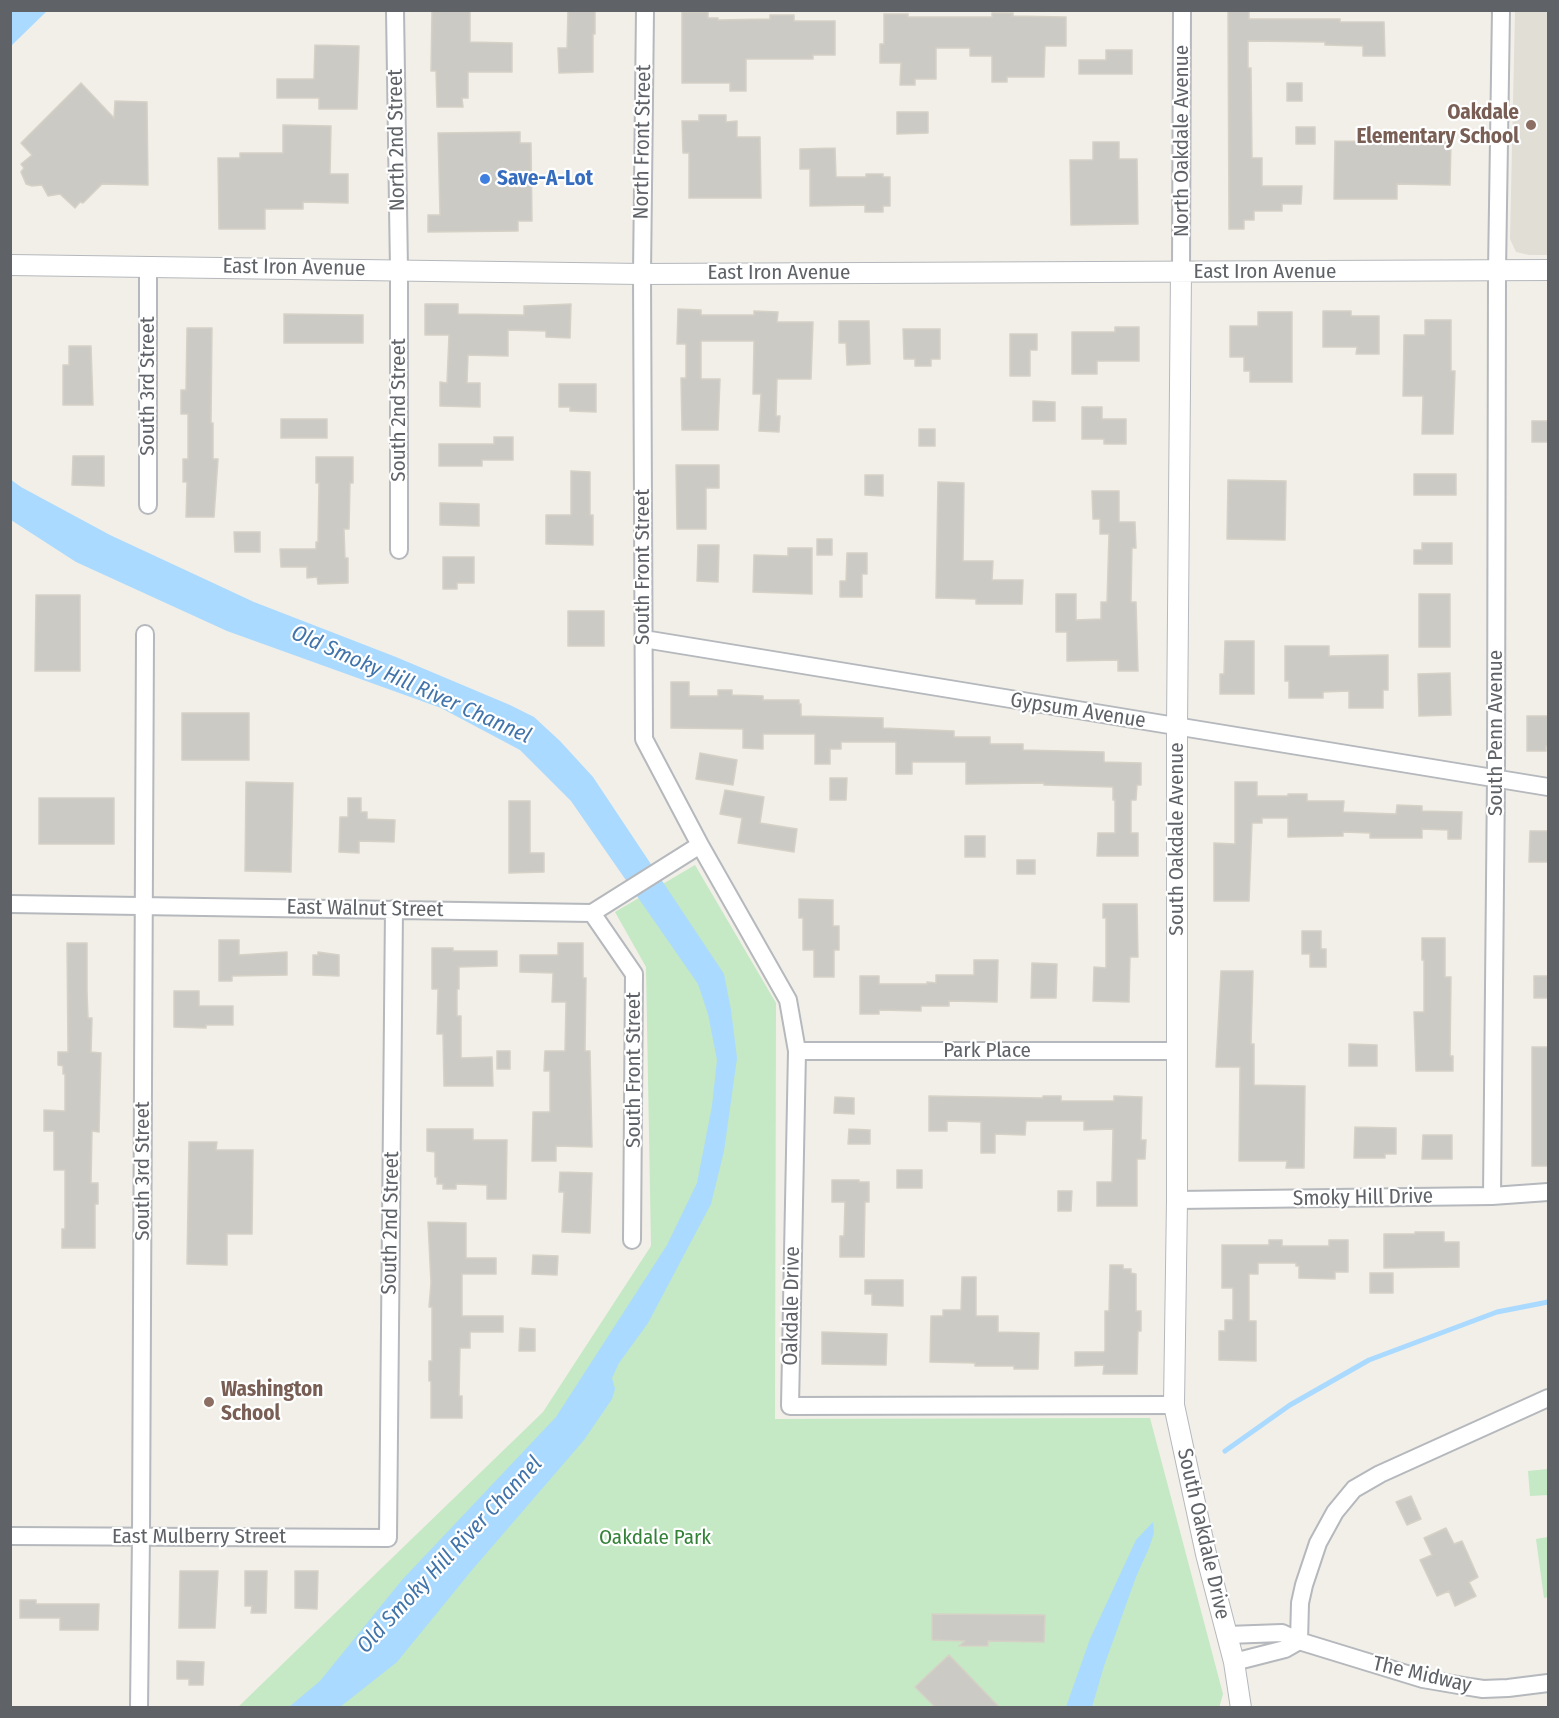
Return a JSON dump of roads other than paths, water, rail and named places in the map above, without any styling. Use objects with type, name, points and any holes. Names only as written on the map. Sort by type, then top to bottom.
[{"type":"street","name":"North 2nd Street","points":[[395,10],[399,270]]},
{"type":"street","name":"North Front Street","points":[[642,274],[645,10]]},
{"type":"street","name":"North Oakdale Avenue","points":[[1182,10],[1182,272]]},
{"type":"street","name":"South Penn Avenue","points":[[1492,1196],[1497,271],[1501,10]]},
{"type":"street","name":"East Iron Avenue","points":[[10,265],[642,274],[1548,270]]},
{"type":"street","name":"South 3rd Street","points":[[147,267],[148,505]]},
{"type":"street","name":"South 2nd Street","points":[[399,270],[399,550]]},
{"type":"street","name":"South Oakdale Avenue","points":[[1174,1405],[1177,1200],[1176,727],[1182,272]]},
{"type":"street","name":"South Front Street","points":[[642,274],[644,739],[700,846]]},
{"type":"street","name":"South 3rd Street","points":[[139,1707],[145,634]]},
{"type":"street","name":"Gypsum Avenue","points":[[644,639],[1548,787]]},
{"type":"street","points":[[592,913],[700,846]]},
{"type":"street","name":"Oakdale Drive","points":[[700,846],[788,1000],[797,1051],[790,1406],[1174,1405]]},
{"type":"street","name":"East Walnut Street","points":[[10,903],[592,913]]},
{"type":"street","name":"South 2nd Street","points":[[388,1538],[394,909]]},
{"type":"street","name":"South Front Street","points":[[592,913],[634,974],[632,1240]]},
{"type":"street","name":"Park Place","points":[[797,1051],[1177,1051]]},
{"type":"street","name":"Smoky Hill Drive","points":[[1177,1200],[1492,1196],[1548,1192]]},
{"type":"street","points":[[1234,1662],[1285,1649],[1299,1641],[1300,1603],[1318,1543],[1335,1512],[1354,1489],[1380,1474],[1548,1398]]},
{"type":"street","name":"South Oakdale Drive","points":[[1174,1405],[1206,1554],[1234,1662],[1241,1707]]},
{"type":"street","name":"East Mulberry Street","points":[[10,1536],[388,1538]]},
{"type":"street","name":"The Midway","points":[[1227,1635],[1282,1633],[1299,1641],[1439,1683],[1483,1689],[1548,1683]]},
{"type":"water","points":[[11,10],[47,10],[47,11],[11,46]]},
{"type":"water","points":[[10,479],[110,535],[254,602],[396,657],[534,717],[593,777],[724,974],[737,1058],[724,1151],[711,1204],[648,1323],[619,1363],[612,1378],[615,1389],[612,1399],[584,1440],[472,1570],[397,1662],[340,1707],[289,1707],[320,1681],[402,1580],[556,1417],[667,1245],[697,1183],[712,1106],[717,1060],[708,1014],[698,984],[571,801],[520,750],[441,708],[227,631],[76,562],[11,520]]},
{"type":"water","points":[[1153,1522],[1154,1533],[1104,1666],[1092,1707],[1066,1707],[1090,1639],[1136,1540]]},
{"type":"waterway","name":"Old Smoky Hill River Channel","points":[[1225,1451],[1290,1405],[1369,1360],[1497,1312],[1548,1302]]},
{"type":"place","name":"Oakdale Elementary School","points":[[1531,125]]},
{"type":"place","name":"Save-A-Lot","points":[[485,179]]},
{"type":"place","name":"Washington School","points":[[209,1402]]},
{"type":"park label","name":"Oakdale Park","points":[[655,1538]]}]
